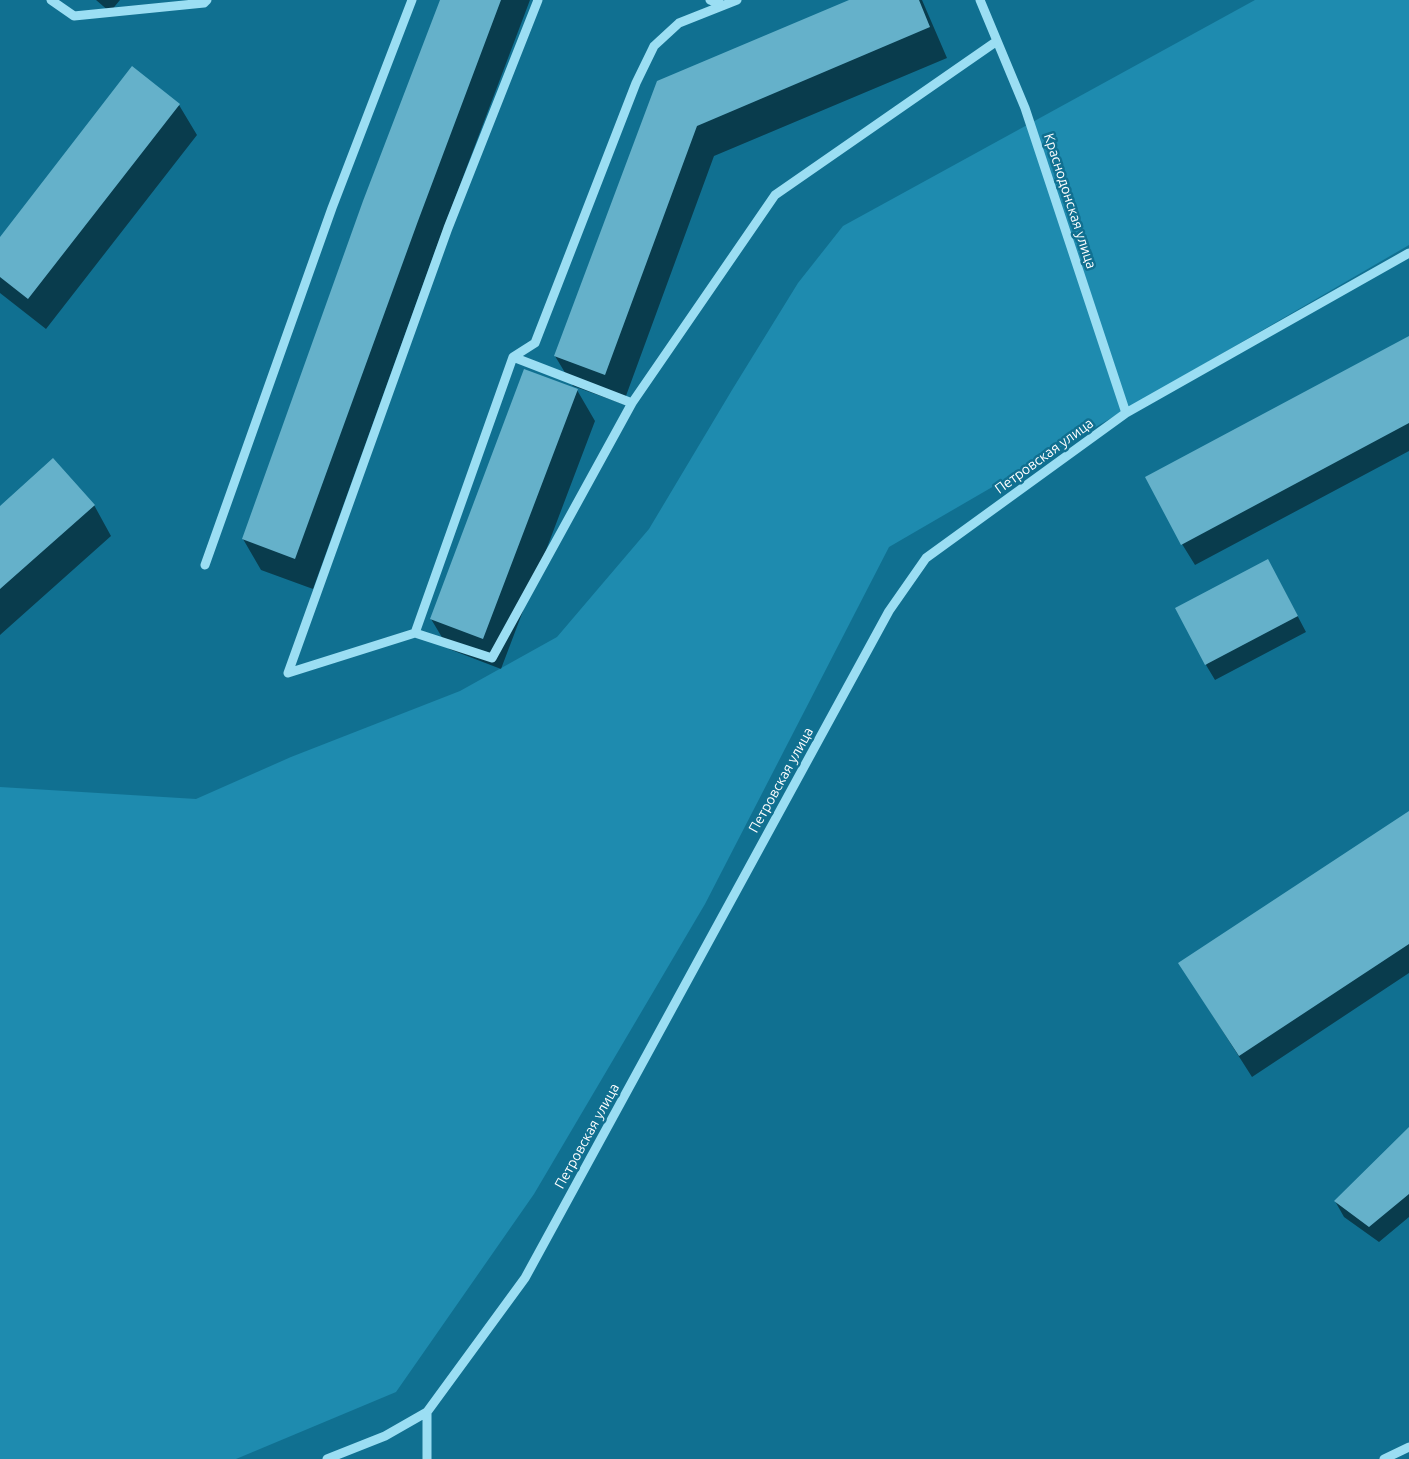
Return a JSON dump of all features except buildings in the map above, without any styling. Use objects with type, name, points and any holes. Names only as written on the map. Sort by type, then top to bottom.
[{"type":"street","points":[[51,0],[74,16],[204,3],[207,0]]},
{"type":"street","points":[[205,565],[332,208],[412,0]]},
{"type":"street","points":[[538,0],[445,237],[288,673],[415,633],[492,658],[632,403],[775,195],[997,41]]},
{"type":"street","points":[[710,0],[723,5]]},
{"type":"street","points":[[415,633],[513,357],[535,343],[636,83],[654,46],[679,23],[736,0]]},
{"type":"street","name":"Краснодонская улица","points":[[980,0],[1025,108],[1126,413]]},
{"type":"street","name":"Петровская улица","points":[[327,1459],[385,1436],[427,1412],[525,1278],[889,611],[926,558],[1126,413],[1409,254]]},
{"type":"street","points":[[513,357],[632,403]]},
{"type":"street","points":[[427,1412],[427,1459]]},
{"type":"street","points":[[1384,1459],[1409,1447]]},
{"type":"shaded area","points":[[1255,0],[1409,0],[1409,245],[889,547],[705,904],[534,1194],[396,1392],[236,1459],[0,1459],[0,787],[196,799],[291,757],[460,691],[557,637],[649,529],[798,283],[843,226]]}]
